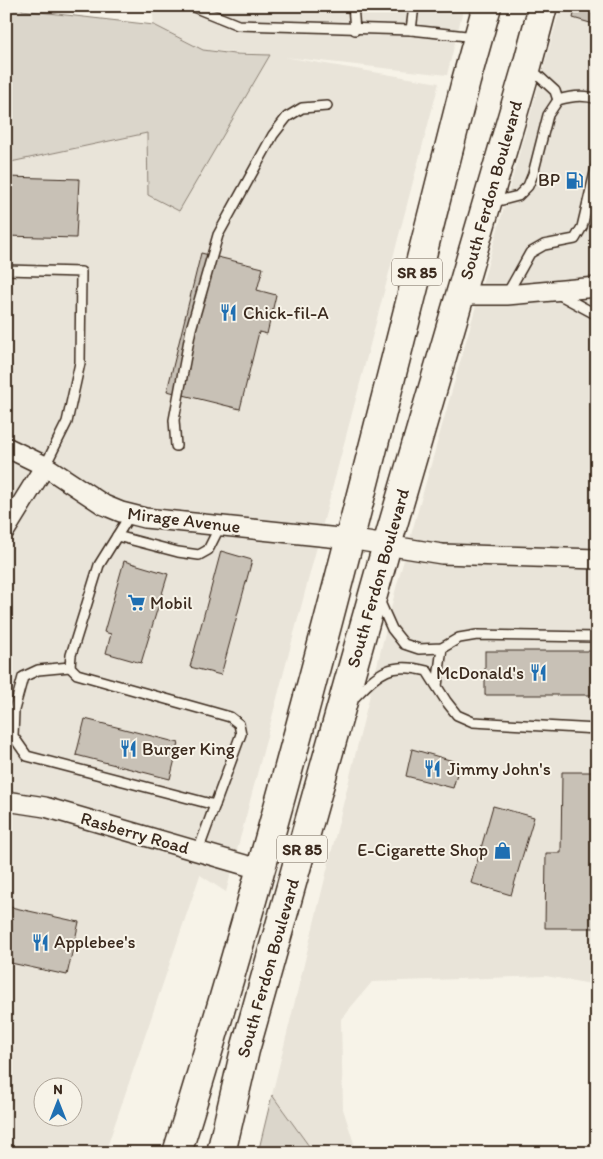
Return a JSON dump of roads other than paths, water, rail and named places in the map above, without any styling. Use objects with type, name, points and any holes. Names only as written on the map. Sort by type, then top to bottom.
[{"type":"main road","name":"South Ferdon Boulevard","points":[[177,1153],[262,870],[487,6]]},
{"type":"main road","name":"South Ferdon Boulevard","points":[[221,1153],[245,1050],[387,545],[488,203],[543,6]]},
{"type":"street","points":[[461,295],[507,294],[597,287]]},
{"type":"street","name":"Mirage Avenue","points":[[6,447],[45,466],[104,505],[130,515],[349,539],[387,545]]},
{"type":"street","points":[[6,529],[45,466]]},
{"type":"street","points":[[387,545],[442,554],[597,559]]},
{"type":"street","name":"Rasberry Road","points":[[6,801],[45,807],[262,870]]},
{"type":"lane","points":[[191,6],[238,25],[355,30],[411,30],[478,37]]},
{"type":"lane","points":[[353,6],[355,30]]},
{"type":"lane","points":[[411,30],[414,6]]},
{"type":"lane","points":[[527,66],[555,91],[558,100]]},
{"type":"lane","points":[[488,203],[518,196],[528,186],[533,174],[548,115],[558,100],[571,96],[590,96],[597,99]]},
{"type":"lane","points":[[176,446],[174,420],[191,329],[218,235],[273,135],[286,117],[302,108],[327,106]]},
{"type":"lane","points":[[507,294],[530,252],[544,246],[575,239],[582,227],[597,164]]},
{"type":"lane","points":[[6,270],[81,272],[80,363],[67,422],[45,466]]},
{"type":"lane","points":[[551,291],[597,315]]},
{"type":"lane","points":[[130,515],[99,565],[71,655],[70,667],[77,674],[230,718],[239,724],[241,734],[198,851]]},
{"type":"lane","points":[[117,536],[178,552],[199,555],[208,550],[221,526]]},
{"type":"lane","points":[[375,591],[392,629],[404,644],[419,649],[442,648],[459,638],[477,635],[597,637]]},
{"type":"lane","points":[[437,686],[442,648]]},
{"type":"lane","points":[[340,713],[373,680],[389,668],[409,666],[426,671],[457,715],[473,722],[597,729]]},
{"type":"lane","points":[[70,667],[38,670],[22,677],[14,710],[13,736],[27,756],[215,804]]},
{"type":"place","name":"BP","points":[[574,180]]},
{"type":"place","name":"Chick-fil-A","points":[[229,313]]},
{"type":"place","name":"Mobil","points":[[136,603]]},
{"type":"place","name":"McDonald's","points":[[538,673]]},
{"type":"place","name":"Burger King","points":[[128,749]]},
{"type":"place","name":"Jimmy John's","points":[[433,769]]},
{"type":"place","name":"E-Cigarette Shop","points":[[502,850]]},
{"type":"place","name":"Applebee's","points":[[40,942]]}]
